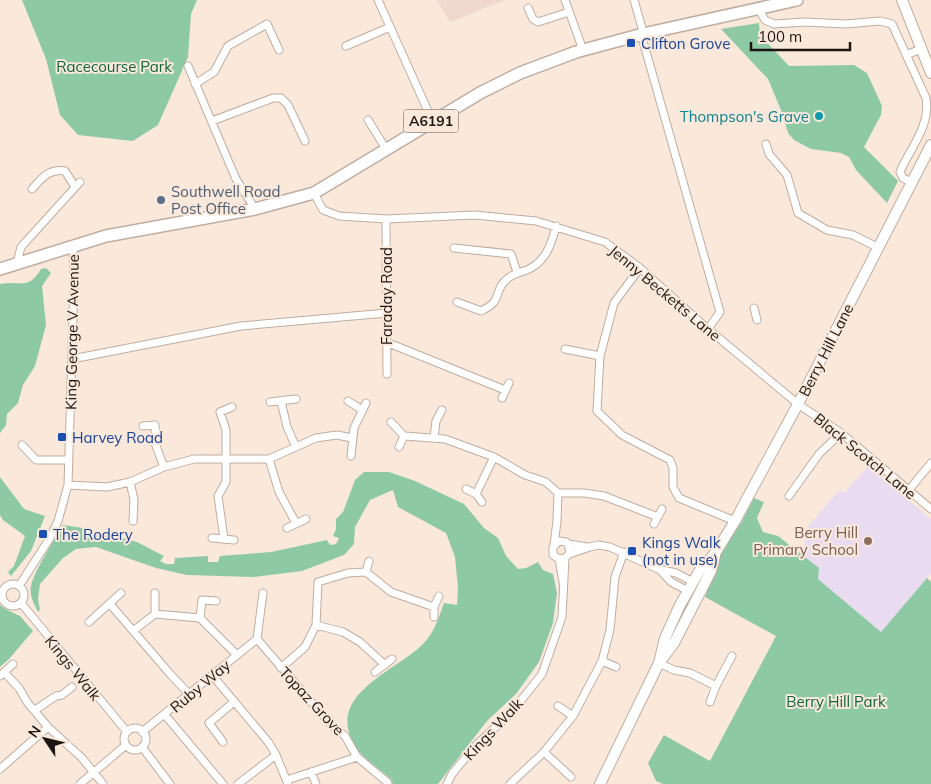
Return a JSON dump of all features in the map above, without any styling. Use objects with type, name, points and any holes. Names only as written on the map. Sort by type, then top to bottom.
[{"type":"main road","name":"A6191","points":[[0,269],[106,236],[255,209],[314,193],[432,120],[480,93],[520,74],[583,50],[643,34],[797,0]]},
{"type":"street","points":[[378,0],[432,120]]},
{"type":"street","points":[[565,0],[583,50]]},
{"type":"street","points":[[634,0],[643,34],[643,41],[720,312],[708,329]]},
{"type":"street","points":[[902,0],[931,73]]},
{"type":"street","points":[[528,8],[533,19],[538,22],[569,12]]},
{"type":"street","points":[[758,8],[765,20],[770,24],[799,22],[846,24],[885,21],[892,24],[926,98],[927,113],[918,139],[900,172],[903,178],[913,183]]},
{"type":"street","points":[[196,84],[214,72],[228,46],[267,24],[279,50]]},
{"type":"street","points":[[346,46],[390,27]]},
{"type":"street","points":[[906,55],[921,49]]},
{"type":"street","points":[[188,66],[236,180],[255,209]]},
{"type":"street","points":[[212,121],[273,98],[282,98],[288,105],[305,141]]},
{"type":"street","points":[[368,120],[386,149]]},
{"type":"street","points":[[766,144],[769,154],[787,175],[798,214],[827,230],[853,236],[879,248]]},
{"type":"street","name":"Berry Hill Lane","points":[[695,588],[735,521],[798,404],[930,151]]},
{"type":"street","points":[[17,263],[21,247],[78,185],[64,171],[59,170],[49,171],[32,189]]},
{"type":"street","name":"Jenny Becketts Lane","points":[[314,193],[323,210],[339,216],[386,219],[475,215],[536,221],[605,242],[640,268],[708,329],[798,404]]},
{"type":"street","name":"Faraday Road","points":[[386,219],[387,374]]},
{"type":"street","points":[[457,302],[481,311],[495,302],[498,290],[504,281],[517,272],[532,268],[544,257],[551,246],[556,226]]},
{"type":"street","name":"King George V Avenue","points":[[19,586],[50,538],[58,521],[68,485],[74,284],[73,247]]},
{"type":"street","points":[[454,248],[510,254],[517,272]]},
{"type":"street","points":[[640,268],[614,303],[600,356],[597,411],[622,435],[670,460],[673,468],[673,487],[679,498],[735,521]]},
{"type":"street","points":[[754,308],[757,320]]},
{"type":"street","points":[[72,359],[241,326],[387,313]]},
{"type":"street","points":[[386,342],[505,390]]},
{"type":"street","points":[[565,349],[600,356]]},
{"type":"street","points":[[502,398],[509,383]]},
{"type":"street","points":[[270,402],[296,399]]},
{"type":"street","points":[[281,401],[287,427],[296,447]]},
{"type":"street","points":[[348,401],[362,410]]},
{"type":"street","points":[[351,456],[352,438],[366,403]]},
{"type":"street","name":"Black Scotch Lane","points":[[798,404],[841,433],[931,509]]},
{"type":"street","points":[[224,539],[218,496],[226,482],[226,430],[220,412],[232,407]]},
{"type":"street","points":[[434,438],[436,421],[442,410]]},
{"type":"street","points":[[391,422],[404,436],[445,439],[494,457],[525,475],[546,482],[558,493],[584,493],[604,496],[658,517]]},
{"type":"street","points":[[143,426],[155,425],[156,446],[164,467]]},
{"type":"street","points":[[789,496],[819,454],[841,433]]},
{"type":"street","points":[[68,485],[107,487],[130,482],[164,467],[194,459],[269,458],[316,438],[336,435],[352,438]]},
{"type":"street","points":[[398,447],[404,436]]},
{"type":"street","points":[[22,446],[36,460],[68,460]]},
{"type":"street","points":[[476,494],[494,457]]},
{"type":"street","points":[[269,458],[279,492],[296,523]]},
{"type":"street","points":[[908,491],[931,463]]},
{"type":"street","points":[[130,482],[134,500],[132,521]]},
{"type":"street","points":[[466,489],[476,494],[482,502]]},
{"type":"street","points":[[558,493],[553,555],[564,557],[598,545],[610,547],[658,569],[672,582],[695,588],[674,643],[658,663],[600,784]]},
{"type":"street","points":[[654,524],[662,509]]},
{"type":"street","points":[[287,528],[306,519]]},
{"type":"street","points":[[557,521],[565,543],[570,548],[564,557]]},
{"type":"street","points":[[212,538],[234,540]]},
{"type":"street","points":[[554,545],[565,543],[590,547]]},
{"type":"street","points":[[510,784],[544,752],[572,716],[602,661],[610,630],[615,577],[624,552]]},
{"type":"street","name":"Kings Walk","points":[[447,784],[452,774],[476,745],[511,713],[542,674],[562,617],[564,557]]},
{"type":"street","points":[[366,572],[369,561]]},
{"type":"street","points":[[281,668],[305,647],[316,625],[318,582],[348,573],[366,572],[391,592],[434,608]]},
{"type":"street","points":[[8,585],[19,586],[24,594],[20,603],[14,606],[5,603],[2,589],[8,585]]},
{"type":"street","points":[[89,622],[121,593]]},
{"type":"street","points":[[155,593],[155,614]]},
{"type":"street","points":[[434,616],[434,608],[439,596]]},
{"type":"street","points":[[257,639],[263,597],[272,602]]},
{"type":"street","points":[[200,618],[202,600],[216,601]]},
{"type":"street","name":"Kings Walk","points":[[20,603],[127,732]]},
{"type":"street","points":[[110,604],[128,629],[189,694]]},
{"type":"street","points":[[128,629],[155,614],[200,618],[237,656]]},
{"type":"street","points":[[316,625],[343,632],[360,642],[385,665]]},
{"type":"street","name":"Ruby Way","points":[[142,732],[257,639]]},
{"type":"street","name":"Topaz Grove","points":[[257,639],[332,726],[346,736],[357,757],[388,784]]},
{"type":"street","points":[[710,702],[732,656]]},
{"type":"street","points":[[375,672],[392,659]]},
{"type":"street","points":[[602,661],[616,667]]},
{"type":"street","points":[[658,663],[674,670],[690,673],[716,686]]},
{"type":"street","points":[[13,664],[2,674],[19,688],[27,702],[48,727],[66,742],[103,784]]},
{"type":"street","points":[[212,675],[269,744],[276,754],[287,782],[357,757]]},
{"type":"street","points":[[35,710],[56,696],[62,695],[72,687]]},
{"type":"street","points":[[224,742],[209,723],[234,702]]},
{"type":"street","points":[[558,706],[572,716]]},
{"type":"street","points":[[164,715],[223,784]]},
{"type":"street","points":[[0,769],[48,727]]},
{"type":"street","points":[[136,728],[142,732],[145,741],[142,747],[132,749],[126,745],[124,739],[127,732],[136,728]]},
{"type":"street","points":[[80,784],[126,745]]},
{"type":"street","points":[[142,747],[170,784]]},
{"type":"street","points":[[544,752],[571,777]]},
{"type":"street","points":[[238,784],[276,754]]},
{"type":"street","points":[[311,772],[316,784]]},
{"type":"shaded area","points":[[437,0],[505,0],[450,22]]},
{"type":"shaded area","name":"Berry Hill Primary School","points":[[868,466],[931,519],[931,573],[881,632],[818,579],[803,554],[807,528],[839,490],[844,493]]},
{"type":"green space","name":"Racecourse Park","points":[[22,0],[197,0],[191,14],[188,57],[158,125],[133,141],[78,135],[60,115],[46,59]]},
{"type":"green space","points":[[759,23],[760,35],[789,66],[854,65],[867,73],[882,106],[881,115],[864,147],[898,181],[887,203],[856,170],[849,157],[841,153],[811,149],[794,140],[788,133],[783,115],[768,79],[721,29]]},
{"type":"green space","points":[[46,268],[51,273],[42,286],[46,325],[35,366],[23,385],[18,403],[7,414],[6,425],[0,433],[0,284],[28,282],[41,269]]},
{"type":"green space","points":[[364,472],[389,472],[415,481],[464,504],[484,528],[498,538],[506,556],[518,569],[526,568],[538,562],[543,570],[553,574],[557,593],[553,623],[539,662],[516,694],[487,721],[438,784],[393,784],[391,779],[358,750],[348,728],[349,712],[356,698],[367,686],[427,640],[444,603],[457,605],[458,588],[455,557],[446,533],[398,507],[393,490],[370,500],[355,527],[354,544],[344,555],[302,571],[253,577],[187,575],[156,568],[96,547],[76,549],[63,558],[40,584],[38,599],[40,610],[38,612],[31,596],[33,579],[63,525],[83,528],[137,542],[164,556],[160,561],[166,564],[174,564],[175,558],[208,556],[208,562],[218,562],[220,556],[271,552],[327,540],[330,545],[336,544],[339,538],[333,536],[336,529],[336,519],[343,512],[355,480]]},
{"type":"green space","points":[[0,477],[24,509],[45,516],[31,551],[11,576],[8,572],[14,566],[25,536],[3,520],[0,515]]},
{"type":"green space","name":"Berry Hill Park","points":[[754,498],[764,502],[757,518],[763,532],[778,536],[819,568],[818,579],[881,632],[927,578],[931,582],[931,784],[663,784],[656,781],[648,763],[664,735],[710,761],[776,636],[705,597],[723,550],[741,523]]},
{"type":"green space","points":[[0,605],[20,616],[33,631],[0,667]]},
{"type":"place","name":"Clifton Grove","points":[[631,43]]},
{"type":"place","name":"Thompson's Grave","points":[[819,116]]},
{"type":"place","name":"Southwell Road Post Office","points":[[161,200]]},
{"type":"place","name":"Harvey Road","points":[[62,437]]},
{"type":"place","name":"The Rodery","points":[[43,534]]},
{"type":"place","name":"Berry Hill Primary School","points":[[868,541]]},
{"type":"place","name":"Kings Walk (not in use)","points":[[632,551]]}]
